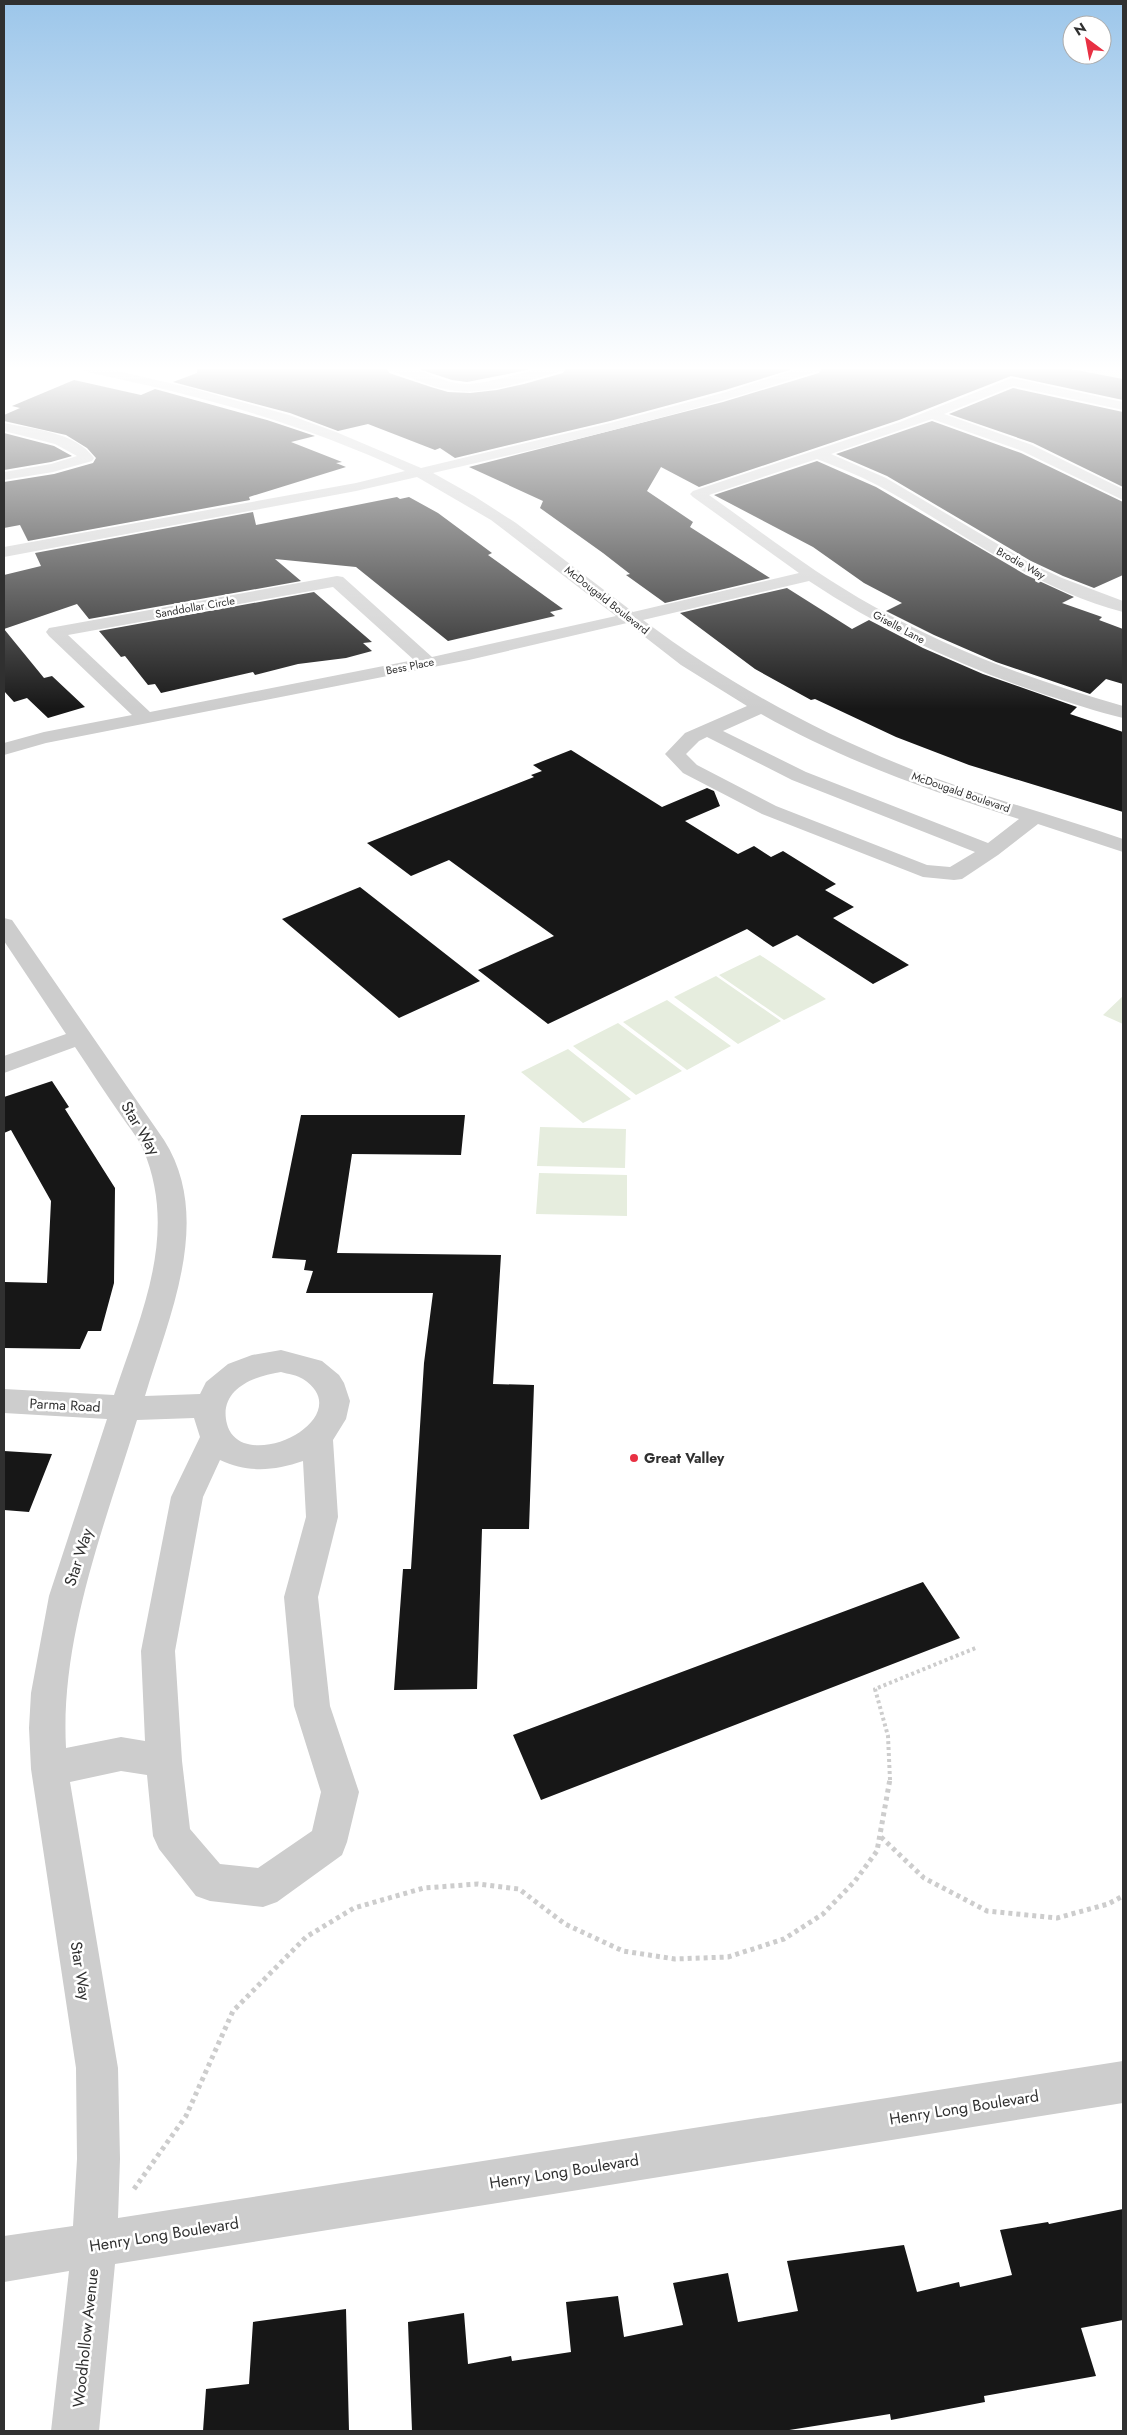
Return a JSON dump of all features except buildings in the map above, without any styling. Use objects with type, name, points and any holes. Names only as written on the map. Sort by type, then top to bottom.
[{"type":"street","points":[[4,552],[291,500],[375,482]]},
{"type":"street","name":"McDougald Boulevard","points":[[437,482],[471,500],[508,524],[687,662],[762,707],[831,742],[876,762],[924,780],[1123,846]]},
{"type":"street","name":"Giselle Lane","points":[[735,482],[698,494],[813,574],[888,623],[964,659],[1057,693],[1123,712]]},
{"type":"street","name":"Brodie Way","points":[[883,482],[1032,570],[1073,589],[1123,607]]},
{"type":"street","points":[[1096,482],[1123,495]]},
{"type":"street","name":"Bess Place","points":[[4,748],[146,718],[428,663],[630,618],[813,574]]},
{"type":"street","name":"Sanddollar Circle","points":[[146,718],[55,632],[337,581],[428,663]]},
{"type":"street","points":[[762,707],[692,737],[675,754],[690,769],[769,810],[923,872],[954,874],[991,851],[1034,817]]},
{"type":"street","points":[[707,730],[799,776],[991,851]]},
{"type":"street","name":"Star Way","points":[[4,925],[155,1146],[166,1176],[172,1203],[173,1232],[169,1264],[64,1605],[49,1693],[47,1728],[49,1769],[97,2068],[100,2116],[95,2245]]},
{"type":"street","points":[[4,1064],[80,1037]]},
{"type":"street","points":[[212,1422],[227,1449],[243,1456],[263,1459],[283,1456],[301,1450],[317,1439],[332,1418],[334,1398],[325,1379],[306,1366],[288,1362],[268,1362],[242,1370],[221,1385],[212,1422],[187,1497],[158,1651],[164,1761],[172,1836],[210,1882],[263,1888],[328,1842],[340,1792],[312,1706],[301,1597],[322,1517],[317,1439]]},
{"type":"street","name":"Parma Road","points":[[4,1401],[126,1408],[212,1422]]},
{"type":"street","points":[[49,1769],[121,1754],[164,1761]]},
{"type":"street","name":"Henry Long Boulevard","points":[[4,2259],[1123,2082]]},
{"type":"street","name":"Woodhollow Avenue","points":[[75,2431],[95,2245]]},
{"type":"path","points":[[129,2197],[186,2116],[233,2011],[306,1937],[354,1908],[424,1888],[478,1884],[519,1890],[565,1924],[623,1952],[675,1959],[728,1958],[784,1939],[823,1914],[855,1881],[877,1851],[890,1783],[888,1736],[875,1689],[978,1647]]},
{"type":"path","points":[[880,1837],[924,1878],[987,1911],[1057,1918],[1108,1904],[1123,1896]]},
{"type":"green space","points":[[760,955],[826,999],[784,1020],[719,975]]},
{"type":"green space","points":[[716,976],[781,1021],[738,1044],[674,997]]},
{"type":"green space","points":[[1123,996],[1123,1024],[1103,1015]]},
{"type":"green space","points":[[667,1000],[731,1046],[687,1070],[623,1022]]},
{"type":"green space","points":[[618,1023],[682,1071],[636,1095],[573,1046]]},
{"type":"green space","points":[[568,1049],[631,1099],[583,1123],[521,1072]]},
{"type":"green space","points":[[540,1127],[626,1129],[625,1168],[537,1166]]},
{"type":"green space","points":[[539,1173],[627,1175],[627,1216],[536,1214]]},
{"type":"place","name":"Great Valley","points":[[634,1458]]}]
